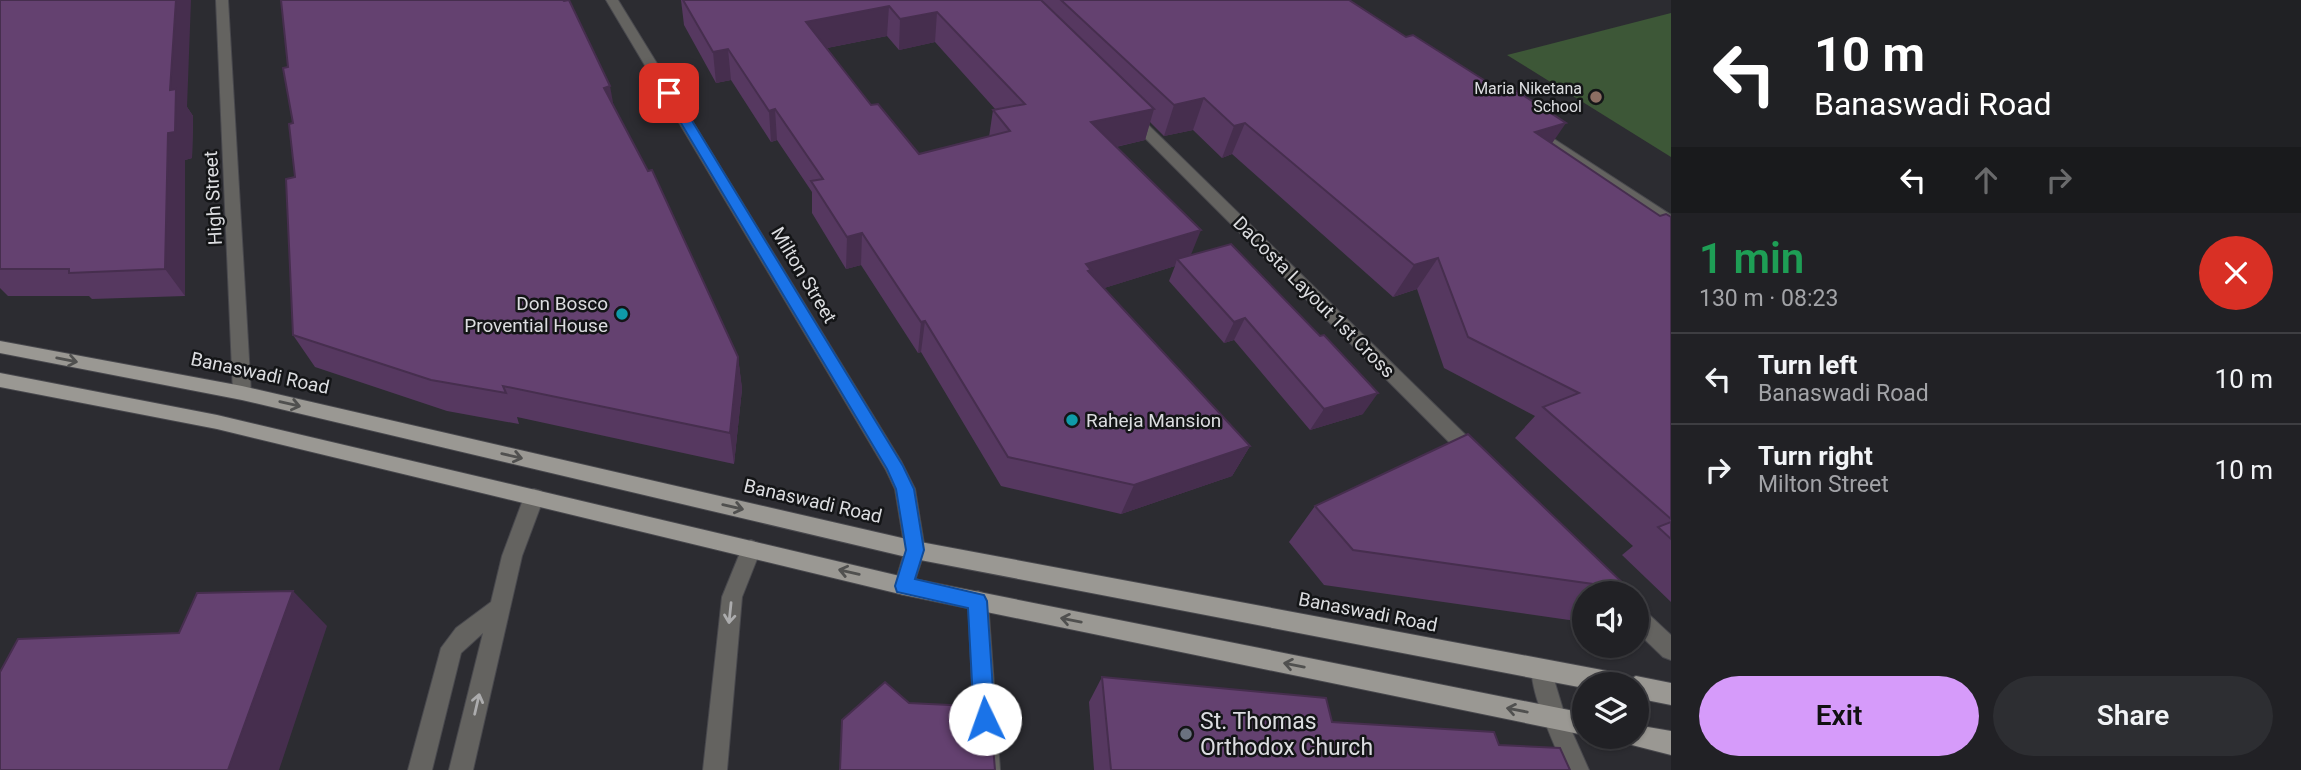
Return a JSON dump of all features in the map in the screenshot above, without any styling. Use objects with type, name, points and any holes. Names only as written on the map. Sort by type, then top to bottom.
[{"type":"main road","name":"Banaswadi Road","points":[[0,347],[242,393],[915,550],[1572,676]]},
{"type":"main road","points":[[0,380],[217,422],[904,586],[1572,721]]},
{"type":"main road","points":[[1649,690],[1671,694]]},
{"type":"main road","points":[[1649,739],[1671,743]]},
{"type":"street","name":"High Street","points":[[222,0],[242,393]]},
{"type":"street","name":"Milton Street","points":[[612,0],[894,466],[905,489],[915,550],[904,586]]},
{"type":"street","name":"DaCosta Layout 1st Cross","points":[[1122,107],[1486,467]]},
{"type":"street","points":[[1522,122],[1671,222]]},
{"type":"street","points":[[461,770],[512,556],[534,498]]},
{"type":"street","points":[[715,770],[732,597],[751,549]]},
{"type":"street","points":[[978,601],[988,770]]},
{"type":"street","points":[[420,770],[452,648],[500,607]]},
{"type":"street","points":[[1649,628],[1671,650]]},
{"type":"street","points":[[1541,671],[1554,717],[1577,770]]},
{"type":"green space","points":[[1671,13],[1671,157],[1507,55]]},
{"type":"building","points":[[0,0],[176,0],[170,90],[176,89],[175,132],[168,133],[165,269],[69,273],[69,269],[0,269]]},
{"type":"building","points":[[281,0],[569,0],[610,86],[604,88],[648,171],[652,170],[738,357],[730,433],[503,386],[506,393],[431,380],[293,335],[286,179],[295,177],[289,124],[293,123],[283,68],[288,67]]},
{"type":"building","points":[[683,0],[1041,0],[1154,109],[1091,122],[1201,230],[1086,264],[1091,270],[1088,271],[1250,446],[1134,485],[1008,457],[925,321],[921,322],[862,233],[847,237],[811,181],[823,179],[775,109],[769,111],[728,49],[713,52]],"holes":[[[889,6],[900,19],[937,12],[1025,104],[993,110],[1010,131],[919,154],[878,104],[871,105],[806,22]]]},
{"type":"building","points":[[1061,0],[1349,0],[1406,37],[1413,35],[1495,87],[1506,84],[1566,123],[1535,132],[1660,216],[1666,214],[1671,217],[1671,519],[1543,407],[1579,393],[1468,337],[1438,258],[1414,265],[1245,123],[1234,126],[1204,98],[1174,105]]},
{"type":"building","points":[[1231,244],[1320,336],[1324,335],[1378,393],[1324,409],[1245,318],[1234,322],[1177,259]]},
{"type":"building","points":[[1468,434],[1621,581],[1572,581],[1353,550],[1315,506]]},
{"type":"building","points":[[1671,522],[1671,539],[1658,527]]},
{"type":"building","points":[[293,591],[228,770],[0,770],[0,672],[18,639],[179,633],[197,593]]},
{"type":"building","name":"St. Thomas Orthodox Church","points":[[1102,677],[1326,698],[1332,722],[1494,732],[1499,745],[1560,748],[1570,770],[1111,770]]},
{"type":"building","points":[[885,682],[909,703],[970,706],[981,717],[983,743],[993,746],[995,770],[840,770],[842,720]]},
{"type":"place","name":"Maria Niketana School","points":[[1596,97]]},
{"type":"place","name":"Don Bosco Provential House","points":[[622,314]]},
{"type":"place","name":"Raheja Mansion","points":[[1072,420]]},
{"type":"place","name":"St. Thomas Orthodox Church","points":[[1186,734]]},
{"type":"route","points":[[669,93],[894,466],[905,489],[915,550],[904,586],[978,601],[985,719]]}]
